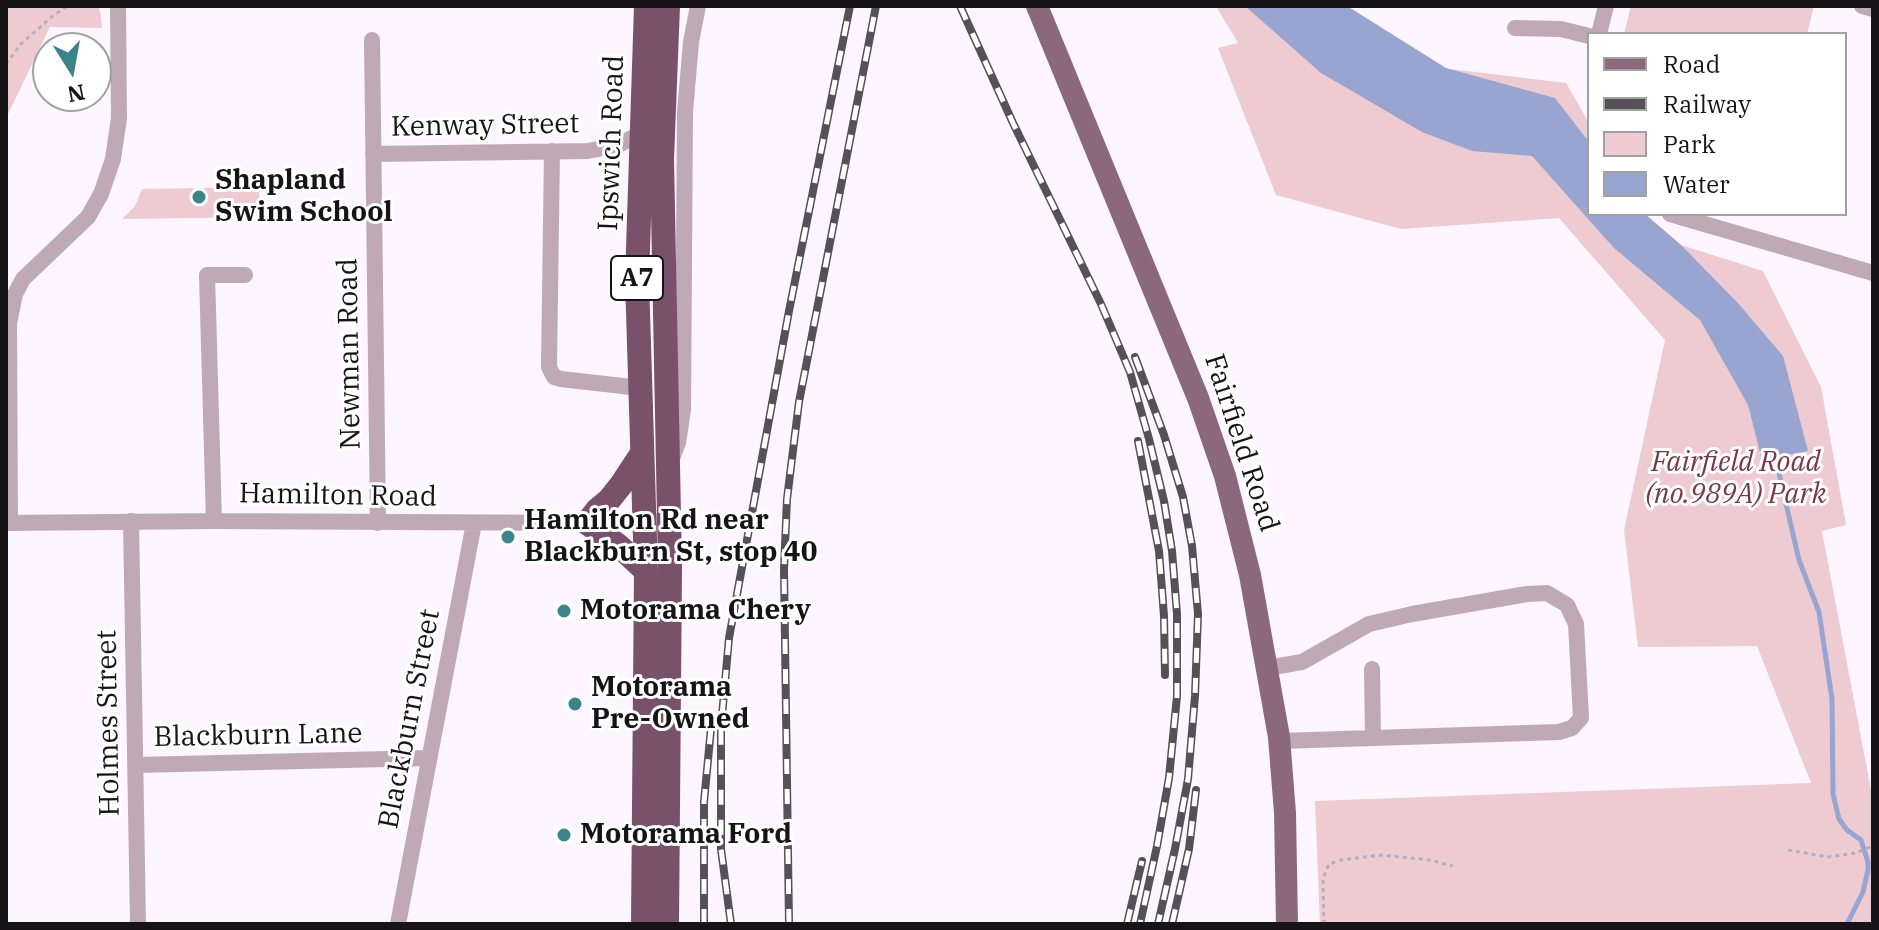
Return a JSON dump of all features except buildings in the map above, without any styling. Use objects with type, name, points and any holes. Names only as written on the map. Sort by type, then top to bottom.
[{"type":"highway","points":[[630,6],[645,36]]},
{"type":"highway","name":"A7","points":[[645,36],[646,6]]},
{"type":"highway","name":"Ipswich Road","points":[[667,924],[669,519],[662,186],[668,6]]},
{"type":"highway","name":"Ipswich Road","points":[[643,924],[646,571],[637,279],[645,36]]},
{"type":"highway","points":[[642,453],[621,485],[587,523],[646,571]]},
{"type":"main road","name":"Fairfield Road","points":[[1037,6],[1198,398],[1244,543],[1280,741],[1285,801],[1287,924]]},
{"type":"street","points":[[8,523],[9,324],[15,294],[23,279],[88,217],[101,194],[113,159],[119,118],[118,6]]},
{"type":"street","name":"Ipswich Road","points":[[668,466],[678,443],[683,410],[685,112],[691,42],[698,6]]},
{"type":"street","points":[[1600,32],[1606,6]]},
{"type":"street","points":[[1862,6],[1873,9]]},
{"type":"street","points":[[1515,28],[1561,29],[1587,36]]},
{"type":"street","name":"Newman Road","points":[[372,40],[378,523]]},
{"type":"street","name":"Kenway Street","points":[[373,154],[588,151],[608,149],[642,133]]},
{"type":"street","points":[[552,151],[549,367],[554,377],[561,379],[640,388]]},
{"type":"street","points":[[1677,216],[1873,273]]},
{"type":"street","points":[[214,521],[207,275],[245,275]]},
{"type":"street","name":"Hamilton Road","points":[[8,523],[587,523],[669,519]]},
{"type":"street","name":"Holmes Street","points":[[131,521],[138,924]]},
{"type":"street","name":"Blackburn Street","points":[[398,924],[474,523]]},
{"type":"street","points":[[1267,668],[1302,662],[1369,624],[1527,594],[1547,593],[1567,605],[1576,624],[1581,718],[1572,728],[1559,732],[1280,741]]},
{"type":"street","points":[[1372,669],[1373,738]]},
{"type":"street","name":"Blackburn Lane","points":[[136,765],[429,758]]},
{"type":"path","points":[[6,64],[21,44],[68,6]]},
{"type":"path","points":[[1788,850],[1828,857],[1855,853],[1873,846]]},
{"type":"path","points":[[1324,924],[1323,878],[1329,864],[1380,855],[1430,860],[1453,866]]},
{"type":"green space","points":[[6,6],[97,6],[102,28],[50,27],[48,32],[32,32],[32,64],[6,118]]},
{"type":"green space","name":"Fairfield Road (no.989A) Park","points":[[1216,6],[1346,6],[1442,68],[1566,83],[1587,120],[1587,216],[1647,216],[1681,245],[1763,271],[1821,387],[1846,525],[1822,531],[1873,801],[1873,924],[1320,924],[1315,801],[1811,783],[1757,646],[1638,647],[1624,530],[1665,340],[1559,218],[1401,229],[1276,195],[1218,48],[1238,43]]},
{"type":"green space","points":[[1631,6],[1814,6],[1808,32],[1624,32]]},
{"type":"green space","name":"Shapland Swim School","points":[[259,187],[260,217],[122,219],[135,206],[142,189]]},
{"type":"water","points":[[1245,6],[1347,6],[1446,68],[1555,98],[1587,139],[1587,216],[1647,216],[1737,302],[1783,356],[1808,451],[1762,460],[1748,405],[1700,320],[1614,248],[1532,156],[1472,151],[1422,132],[1321,73]]},
{"type":"waterway","points":[[1774,452],[1799,560],[1819,612],[1832,699],[1833,794],[1839,819],[1847,830],[1861,840],[1868,862],[1863,892],[1847,924]]},
{"type":"railway","points":[[731,924],[721,849],[721,727],[729,638],[789,311],[850,6]]},
{"type":"railway","points":[[789,924],[784,569],[787,499],[799,402],[876,6]]},
{"type":"railway","points":[[960,6],[1130,372],[1164,501],[1177,614],[1177,696],[1169,778],[1140,924]]},
{"type":"railway","points":[[1135,357],[1183,497],[1192,546],[1198,614],[1188,779],[1158,924]]},
{"type":"railway","points":[[1138,441],[1159,551],[1165,675]]},
{"type":"railway","points":[[704,924],[704,802],[711,728]]},
{"type":"railway","points":[[1172,924],[1189,849],[1196,790]]},
{"type":"railway","points":[[1127,924],[1142,861]]},
{"type":"place","name":"Shapland Swim School","points":[[199,197]]},
{"type":"place","name":"Hamilton Rd near Blackburn St, stop 40","points":[[508,537]]},
{"type":"place","name":"Motorama Chery","points":[[564,611]]},
{"type":"place","name":"Motorama Pre-Owned","points":[[575,704]]},
{"type":"place","name":"Motorama Ford","points":[[564,835]]}]
